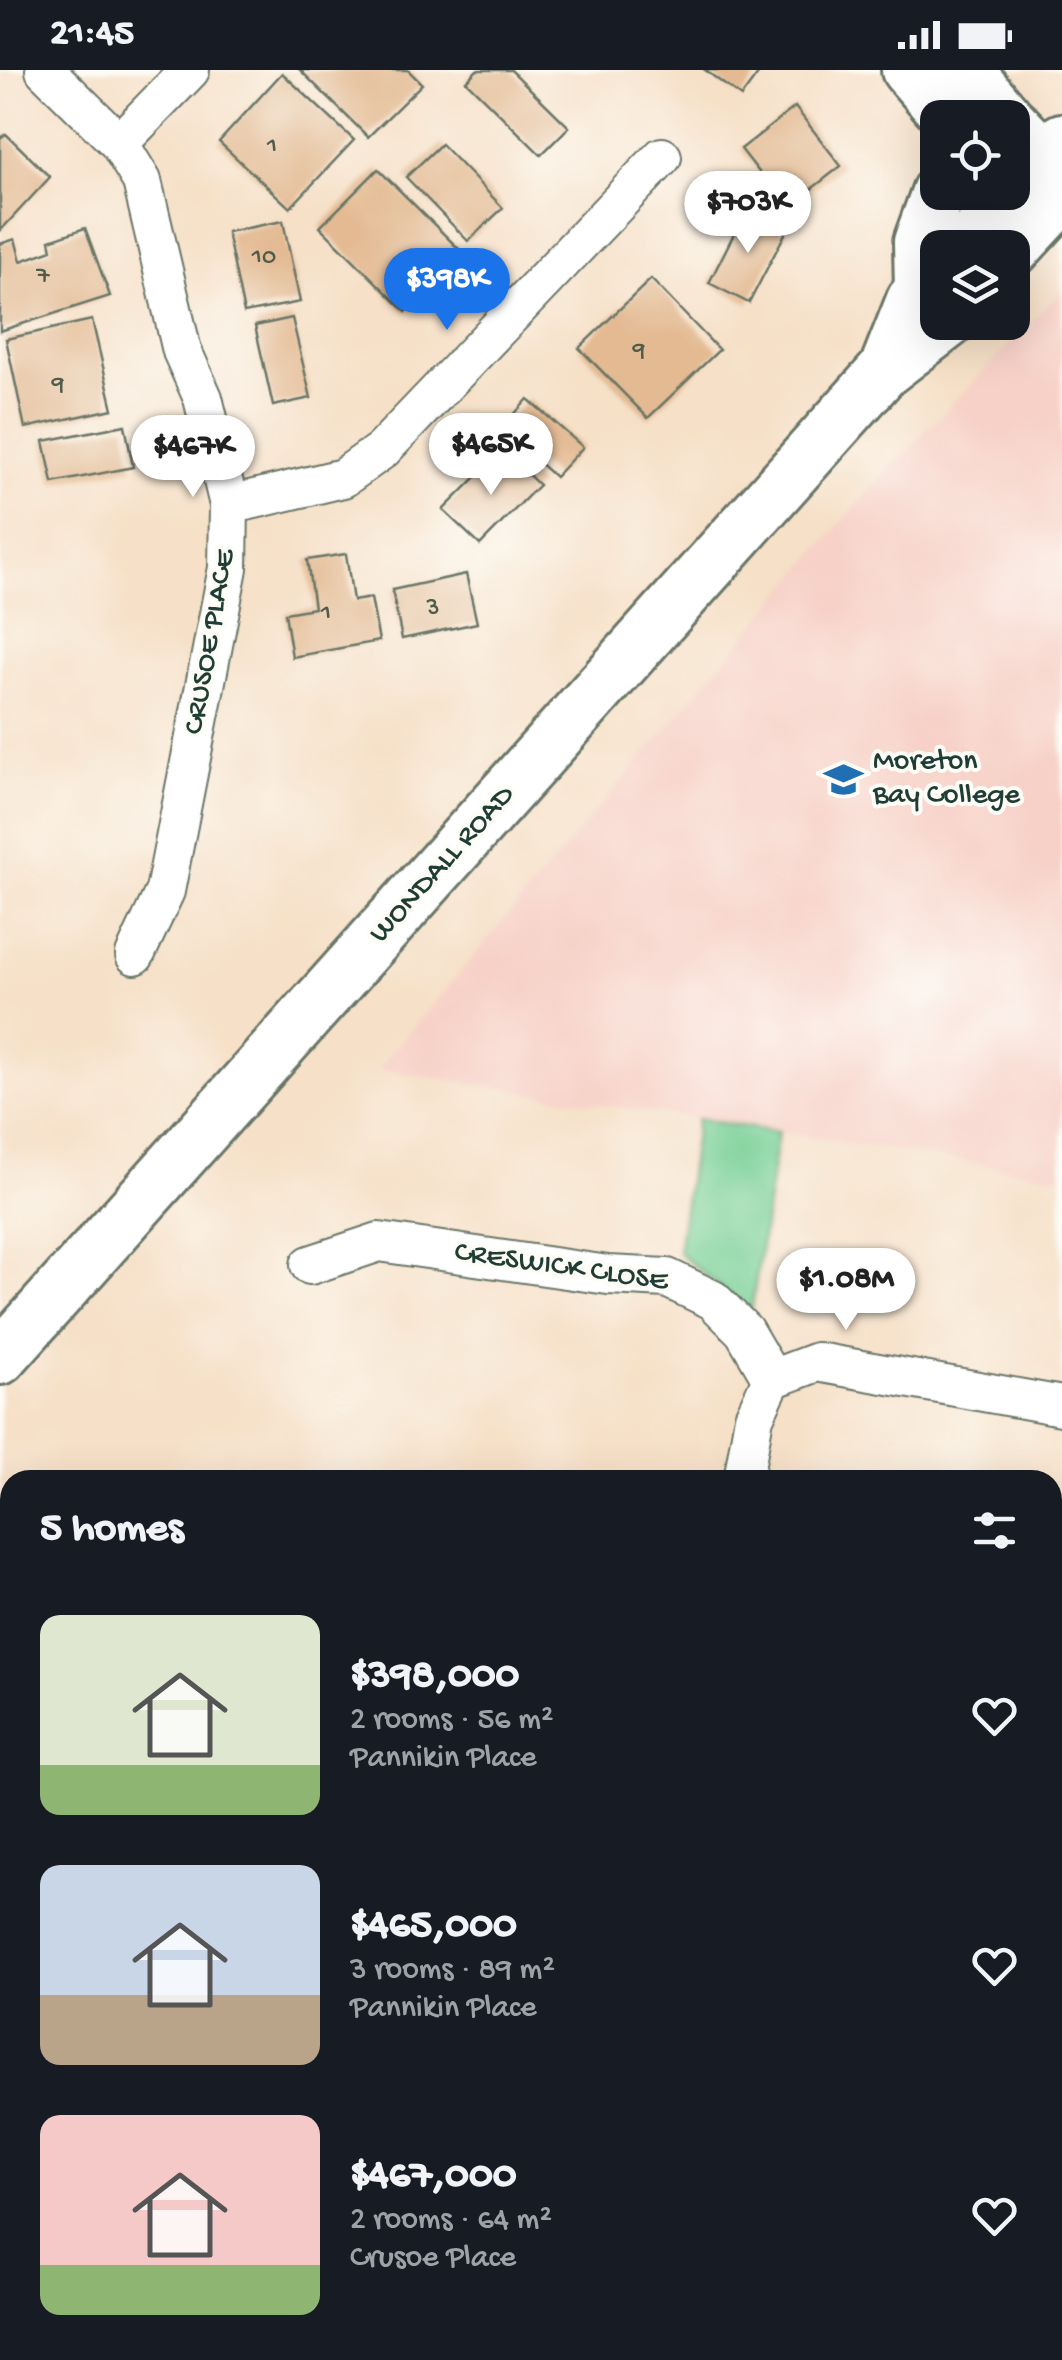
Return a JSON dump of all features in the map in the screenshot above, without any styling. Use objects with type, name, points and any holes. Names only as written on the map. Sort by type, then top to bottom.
[{"type":"main road","points":[[908,70],[934,100]]},
{"type":"main road","points":[[966,70],[992,100]]},
{"type":"main road","points":[[981,230],[1041,172]]},
{"type":"main road","points":[[1020,230],[1041,172]]},
{"type":"main road","name":"WONDALL ROAD","points":[[0,1358],[884,371],[920,318]]},
{"type":"street","name":"CRUSOE PLACE","points":[[45,70],[119,142],[142,181],[182,351],[203,398],[229,505],[228,568],[165,891],[135,955]]},
{"type":"street","points":[[119,142],[190,70]]},
{"type":"street","points":[[229,505],[343,478],[382,450],[662,157]]},
{"type":"street","name":"CRESWICK CLOSE","points":[[310,1265],[379,1242],[608,1275],[667,1278],[713,1300],[744,1331],[772,1380]]},
{"type":"street","points":[[745,1470],[754,1417],[772,1380],[818,1362],[1062,1406]]},
{"type":"shaded area","name":"Moreton Bay College","points":[[1062,290],[1062,1177],[378,1069],[870,489],[1014,340],[1030,340],[1030,323]]},
{"type":"green space","points":[[697,1119],[778,1132],[751,1313],[678,1252]]},
{"type":"building","points":[[300,70],[408,70],[422,84],[368,137]]},
{"type":"building","points":[[477,70],[511,70],[569,127],[541,155],[466,81]]},
{"type":"building","points":[[705,70],[761,70],[741,97]]},
{"type":"building","points":[[282,73],[354,140],[290,208],[219,142]]},
{"type":"building","points":[[795,107],[841,166],[787,208],[741,149]]},
{"type":"building","points":[[6,134],[50,177],[0,231],[0,138]]},
{"type":"building","points":[[441,144],[503,208],[468,241],[406,177]]},
{"type":"building","points":[[378,169],[464,254],[406,312],[320,227]]},
{"type":"building","points":[[746,210],[787,230],[749,303],[709,283]]},
{"type":"building","points":[[283,221],[300,302],[244,313],[227,232]]},
{"type":"building","points":[[85,228],[110,296],[0,331],[0,244],[15,239],[21,261],[52,250],[50,240]]},
{"type":"building","points":[[651,279],[719,350],[648,418],[579,348]]},
{"type":"building","points":[[292,318],[311,398],[273,406],[255,326]]},
{"type":"building","points":[[92,320],[113,409],[25,428],[6,339]]},
{"type":"building","points":[[528,399],[583,447],[555,477],[501,429]]},
{"type":"building","points":[[125,425],[133,467],[53,483],[44,441]]},
{"type":"building","points":[[503,450],[539,485],[480,545],[443,510]]},
{"type":"building","points":[[346,554],[353,601],[371,598],[379,641],[292,657],[285,613],[314,608],[307,560]]},
{"type":"building","points":[[466,574],[477,623],[402,639],[392,590]]},
{"type":"place","name":"Moreton Bay College","points":[[843,779]]}]
